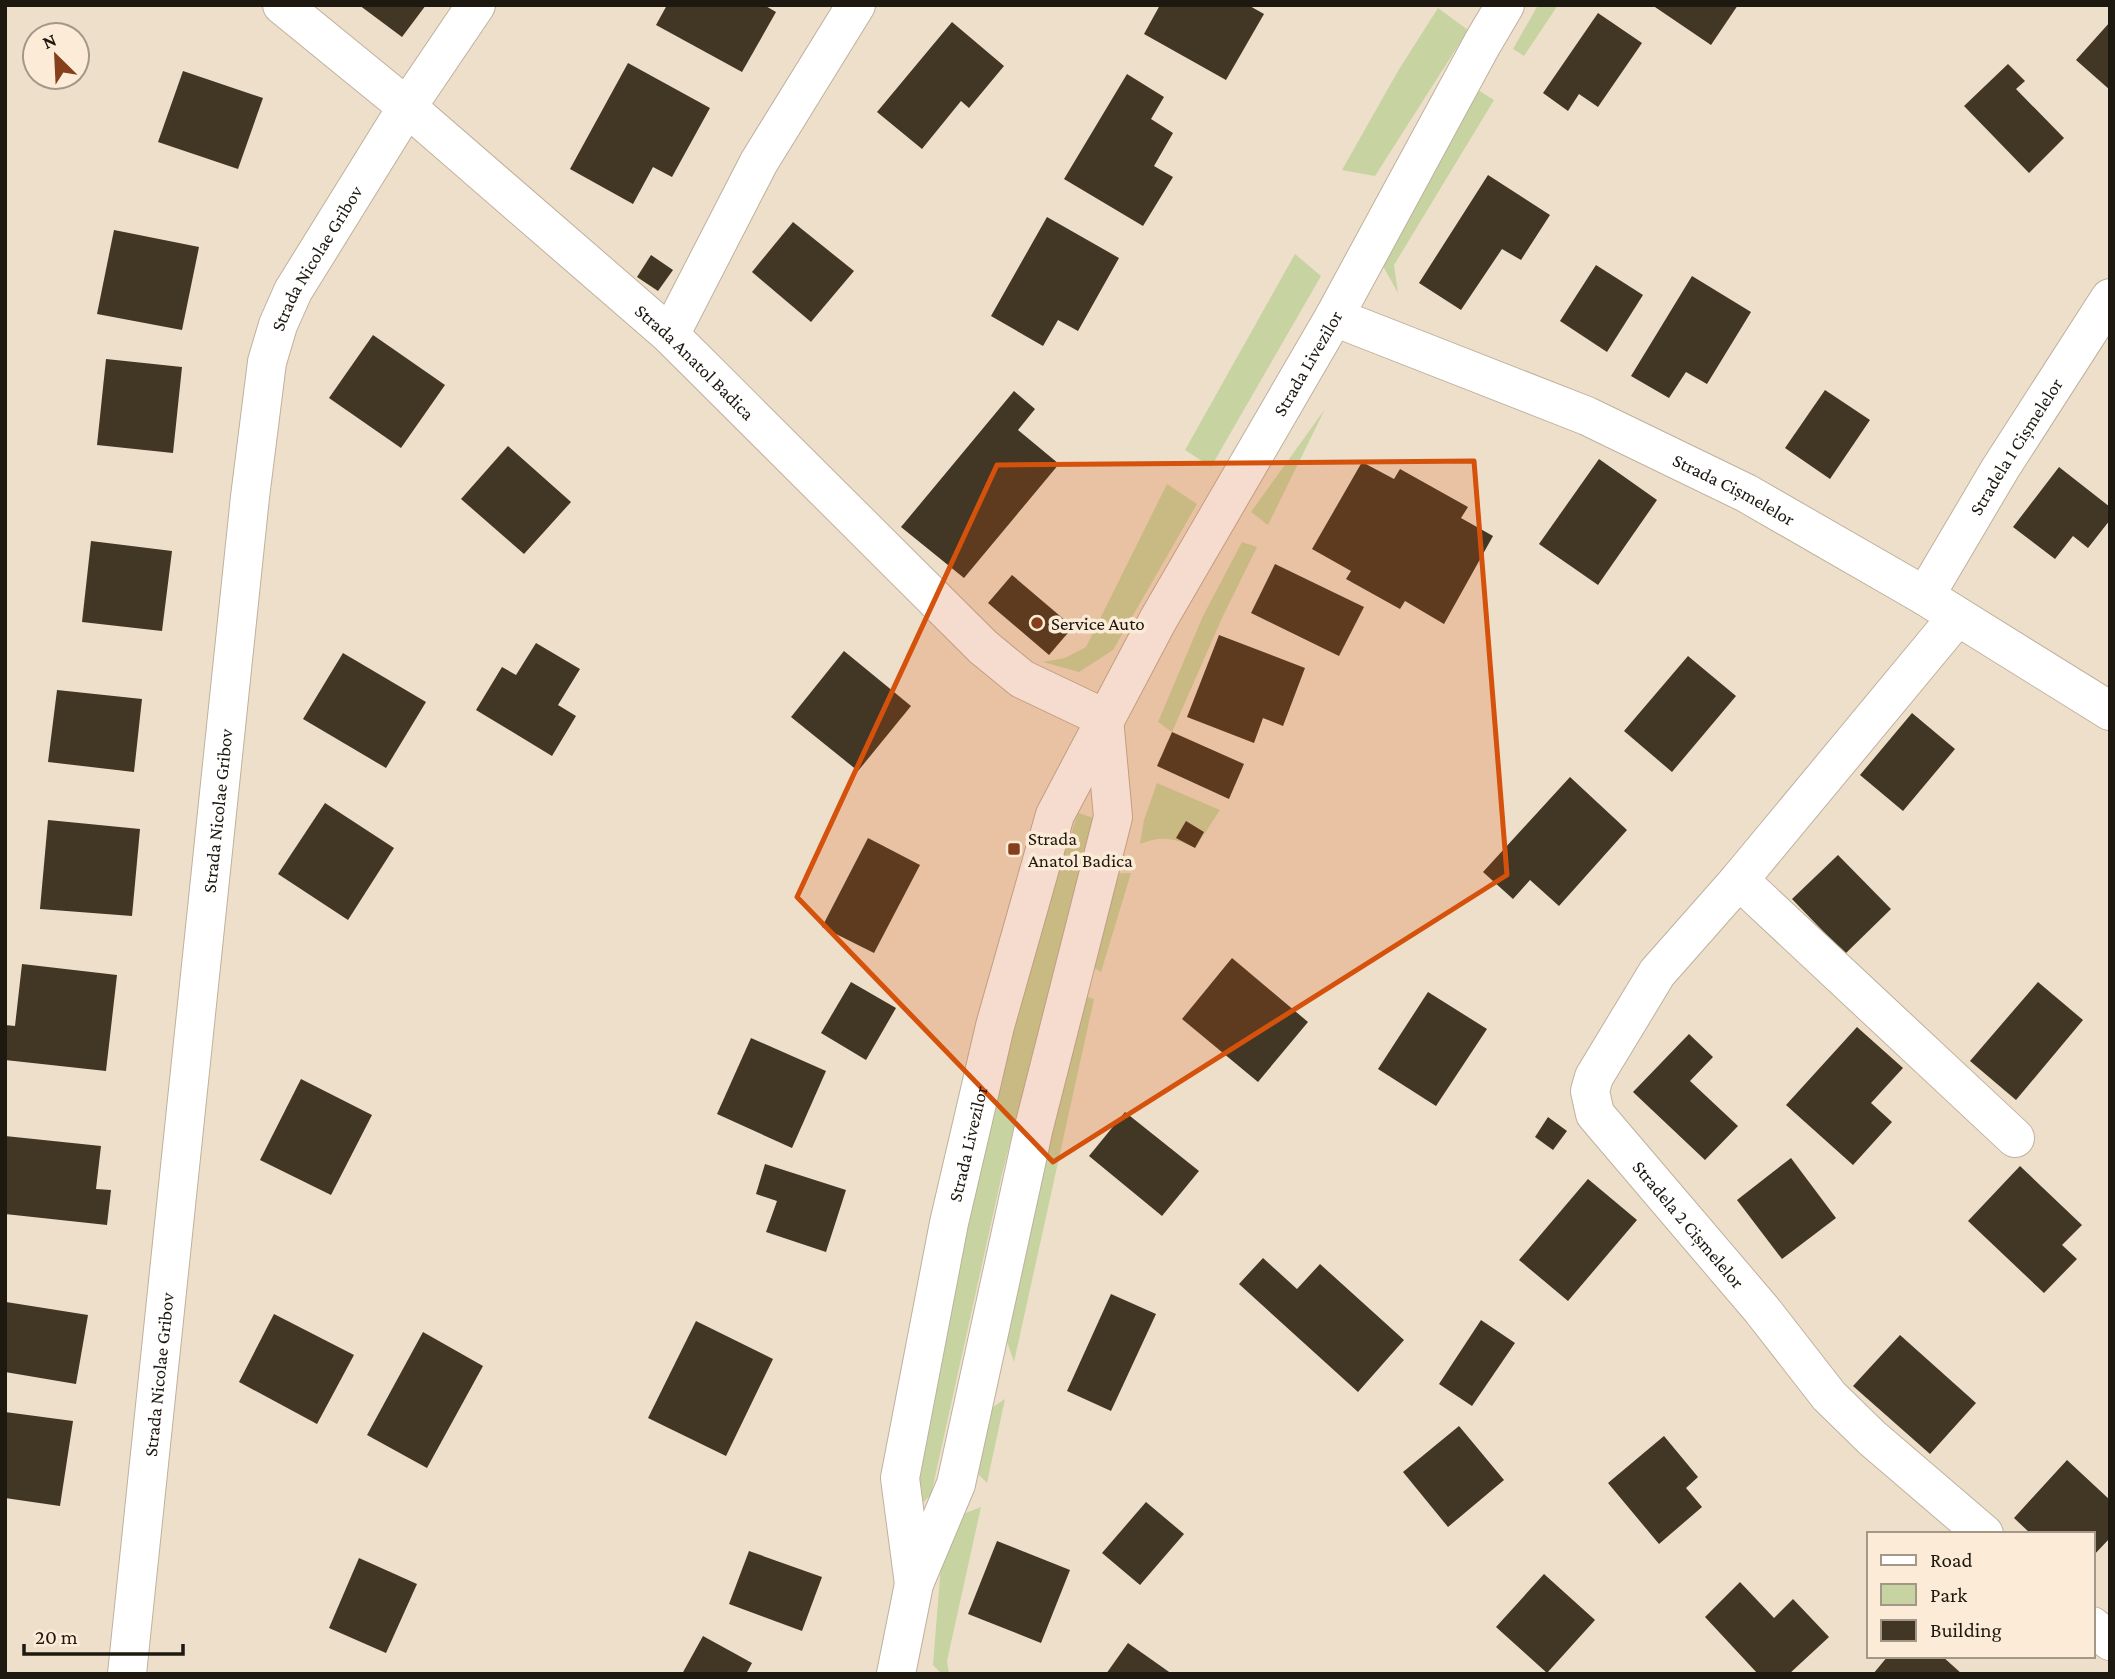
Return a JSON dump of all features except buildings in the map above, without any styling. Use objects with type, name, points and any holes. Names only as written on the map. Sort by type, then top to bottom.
[{"type":"street","name":"Strada Anatol Badica","points":[[282,5],[407,107],[670,335],[983,647],[1022,678],[1104,719]]},
{"type":"street","name":"Strada Nicolae Gribov","points":[[127,1674],[250,496],[267,362],[278,324],[293,291],[407,107],[476,5]]},
{"type":"street","points":[[670,335],[759,162],[856,5]]},
{"type":"street","name":"Strada Livezilor","points":[[914,1584],[900,1478],[949,1223],[995,1026],[1055,815],[1158,620],[1334,317],[1505,5]]},
{"type":"street","name":"Stradela 1 Cișmelelor","points":[[1925,596],[2000,468],[2110,298]]},
{"type":"street","name":"Strada Cișmelelor","points":[[1334,317],[1587,416],[1746,493],[1925,596],[2110,711]]},
{"type":"street","name":"Stradela 2 Cișmelelor","points":[[1957,617],[1739,880],[1657,973],[1594,1077],[1590,1091],[1595,1114],[1754,1299],[1829,1396],[1872,1438],[1982,1532]]},
{"type":"street","name":"Strada Livezilor","points":[[896,1674],[914,1584],[956,1484],[1034,1127],[1113,817],[1104,719]]},
{"type":"street","points":[[1739,880],[2015,1138]]},
{"type":"street","points":[[2094,1628],[2110,1641]]},
{"type":"highlighted area","points":[[1474,461],[1507,875],[1053,1162],[797,897],[997,465]]},
{"type":"green space","points":[[1538,5],[1558,5],[1524,56],[1513,49]]},
{"type":"green space","points":[[1438,8],[1468,30],[1375,176],[1342,170],[1398,71]]},
{"type":"green space","points":[[1478,90],[1494,100],[1394,265],[1398,293],[1383,266]]},
{"type":"green space","points":[[1295,254],[1321,276],[1211,467],[1185,450]]},
{"type":"green space","points":[[1325,409],[1268,525],[1251,512]]},
{"type":"green space","points":[[1167,484],[1197,504],[1113,650],[1079,672],[1043,662],[1065,658],[1086,647]]},
{"type":"green space","points":[[1242,542],[1257,547],[1222,618],[1172,732],[1158,722],[1203,616]]},
{"type":"green space","points":[[1157,783],[1220,810],[1195,848],[1168,839],[1155,839],[1140,844],[1144,820]]},
{"type":"green space","points":[[1078,813],[1094,818],[1002,1174],[931,1495],[917,1508],[923,1442],[951,1280],[1020,986]]},
{"type":"green space","points":[[1131,873],[1101,972],[1087,963],[1111,874]]},
{"type":"green space","points":[[1078,994],[1094,999],[1014,1362],[1001,1324]]},
{"type":"green space","points":[[1005,1399],[987,1483],[972,1468],[984,1413]]},
{"type":"green space","points":[[981,1507],[947,1661],[949,1674],[942,1674],[933,1665],[942,1552],[958,1516]]},
{"type":"place","name":"Service Auto","points":[[1037,623]]},
{"type":"place","name":"Strada Anatol Badica","points":[[1014,849]]}]
